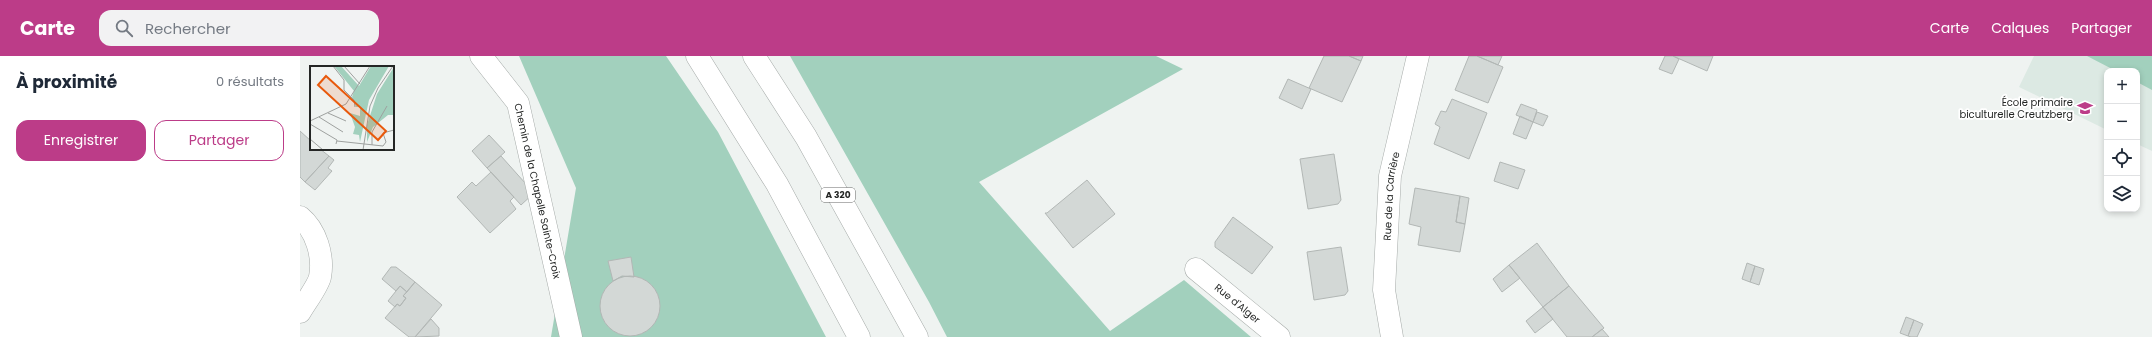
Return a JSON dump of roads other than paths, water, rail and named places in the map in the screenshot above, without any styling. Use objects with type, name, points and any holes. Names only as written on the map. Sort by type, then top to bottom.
[{"type":"main road","name":"Chemin de la Chapelle Sainte-Croix","points":[[481,56],[518,103],[571,337]]},
{"type":"main road","points":[[697,56],[777,184],[859,337]]},
{"type":"main road","name":"A 320","points":[[754,56],[806,137],[916,337]]},
{"type":"main road","name":"Rue de la Carrière","points":[[1392,337],[1384,290],[1390,176],[1418,56]]},
{"type":"main road","points":[[300,217],[305,221],[320,248],[320,277],[300,312]]},
{"type":"main road","name":"Rue d'Alger","points":[[1196,269],[1279,337]]},
{"type":"place","name":"École primaire biculturelle Creutzberg","points":[[2085,108]]}]
